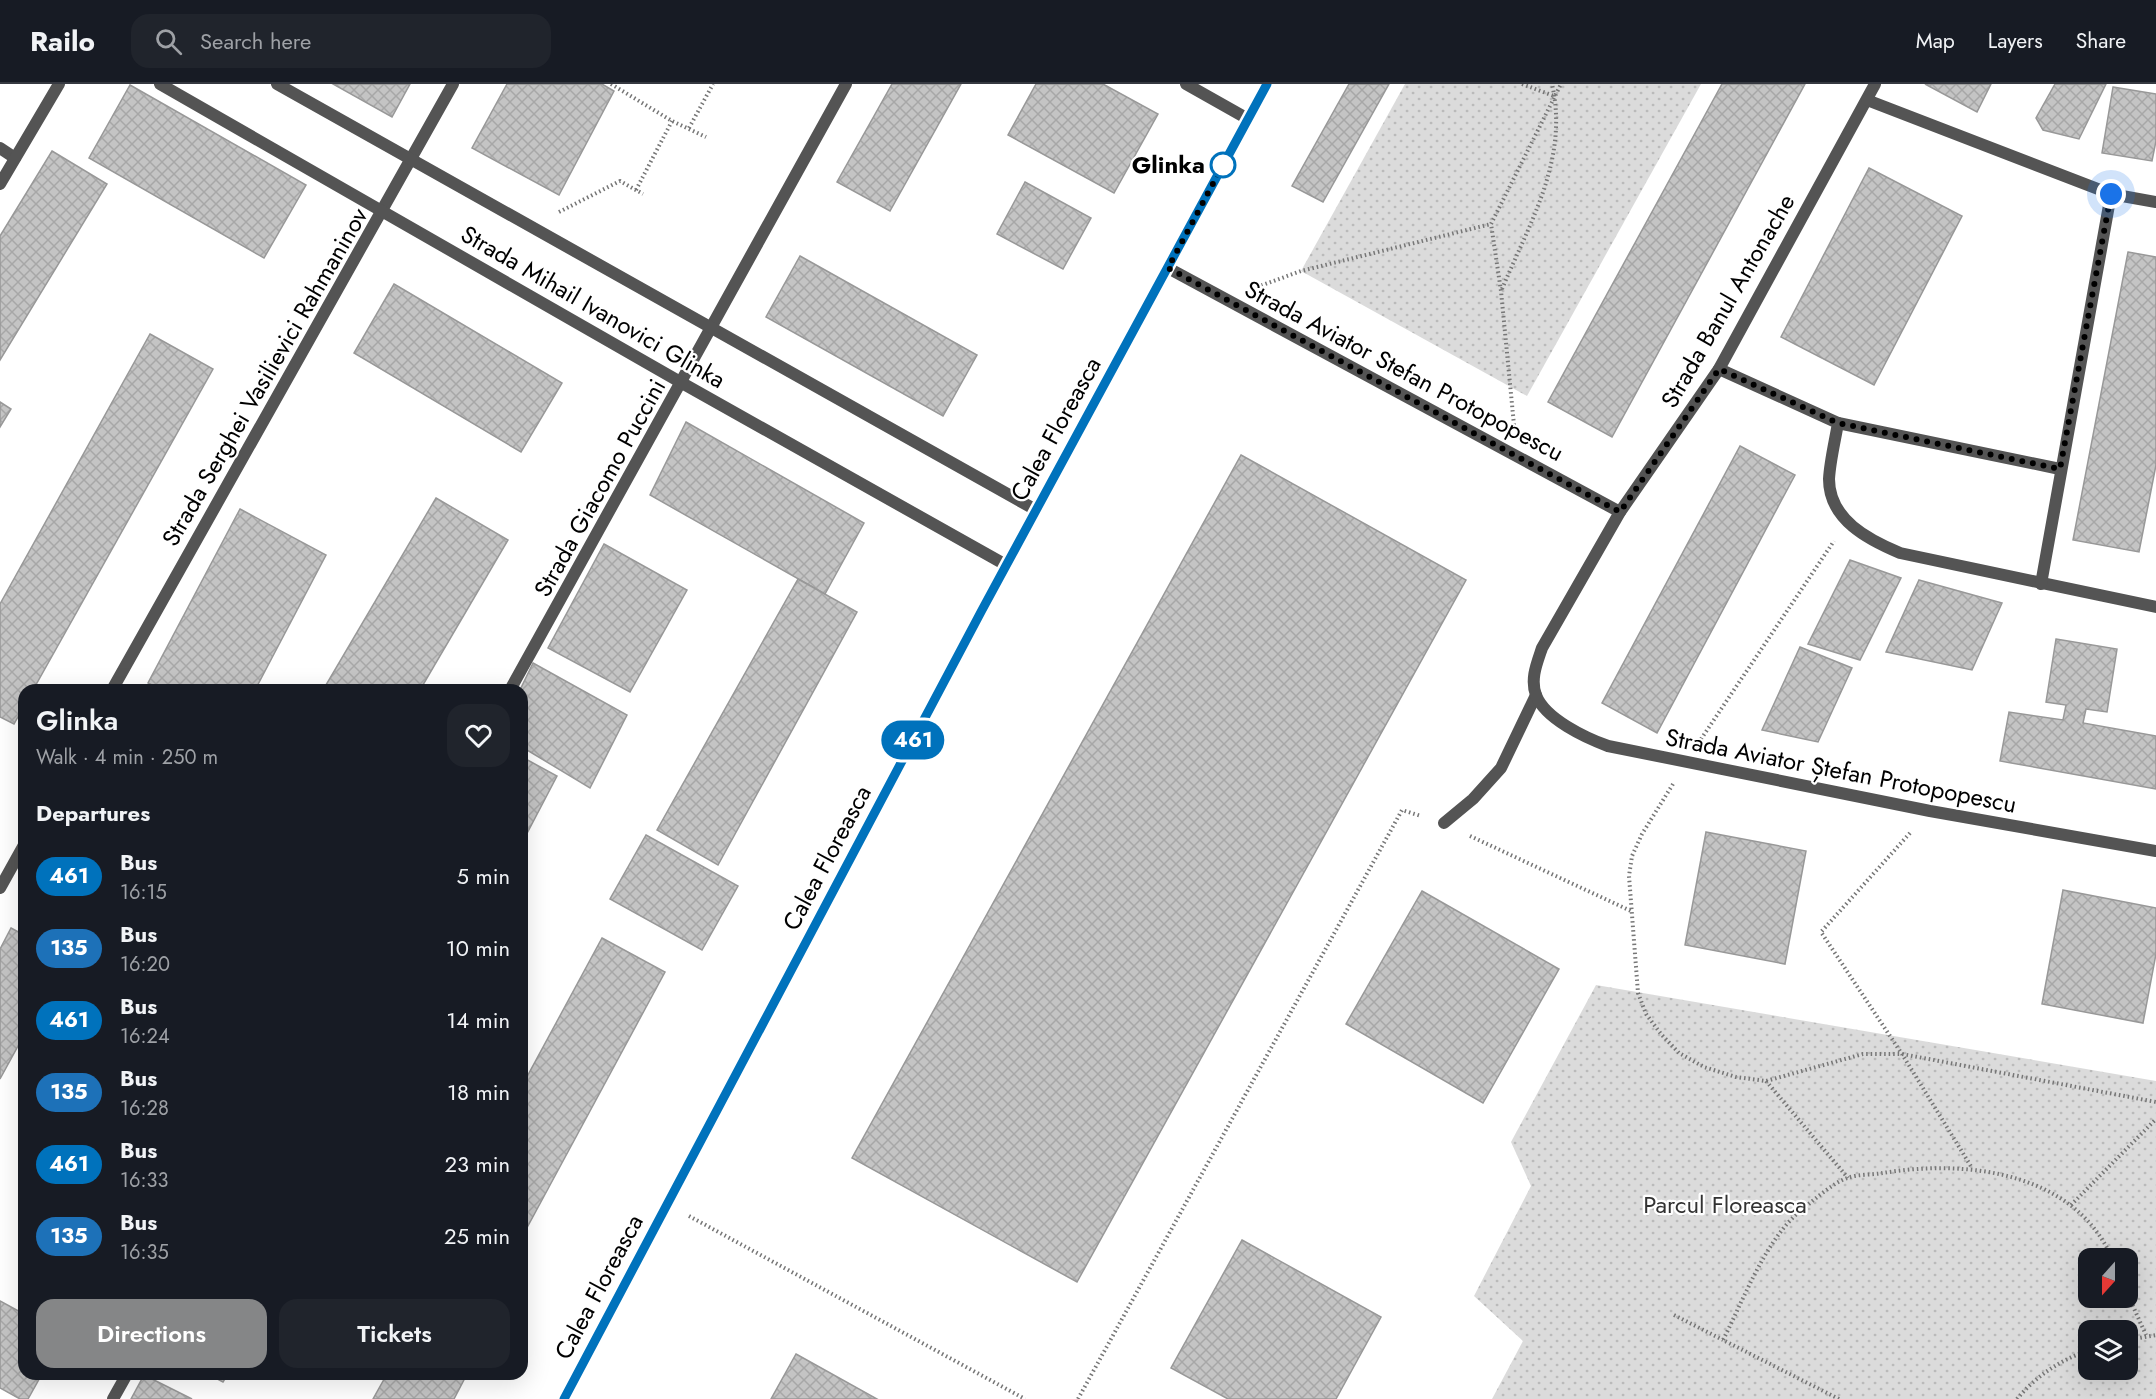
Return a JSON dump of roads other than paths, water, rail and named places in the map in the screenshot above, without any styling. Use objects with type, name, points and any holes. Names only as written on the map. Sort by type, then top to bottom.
[{"type":"street","points":[[0,184],[59,84]]},
{"type":"street","name":"Strada Mihail Ivanovici Glinka","points":[[160,84],[682,383],[1006,565]]},
{"type":"street","name":"Strada Mihail Ivanovici Glinka","points":[[277,84],[1036,510]]},
{"type":"street","name":"Strada Serghei Vasilievici Rahmaninov","points":[[115,684],[453,84]]},
{"type":"street","name":"Strada Giacomo Puccini","points":[[513,684],[846,84]]},
{"type":"street","points":[[1186,84],[1248,119]]},
{"type":"street","name":"Calea Floreasca","points":[[564,1399],[1006,565],[1267,84]]},
{"type":"street","name":"Strada Banul Antonache","points":[[1536,695],[1534,671],[1542,648],[1620,512],[1719,369],[1875,84]]},
{"type":"street","points":[[1867,100],[2111,194],[2156,202]]},
{"type":"street","points":[[0,148],[15,158]]},
{"type":"street","points":[[2041,584],[2111,194]]},
{"type":"street","name":"Strada Aviator Stefan Protopopescu","points":[[1168,268],[1620,512]]},
{"type":"street","points":[[1719,369],[1838,423],[2060,469]]},
{"type":"street","points":[[1838,423],[1829,481],[1835,504],[1847,522],[1871,541],[1900,553],[2156,607]]},
{"type":"street","points":[[1444,824],[1473,799],[1501,768],[1536,695]]},
{"type":"street","name":"Strada Aviator Ștefan Protopopescu","points":[[1536,695],[1555,717],[1587,738],[1608,746],[1930,811],[2156,851]]},
{"type":"street","points":[[0,888],[18,856]]},
{"type":"street","points":[[113,1399],[124,1380]]},
{"type":"place","name":"Glinka","points":[[1223,165]]},
{"type":"park label","name":"Parcul Floreasca","points":[[1725,1205]]}]
